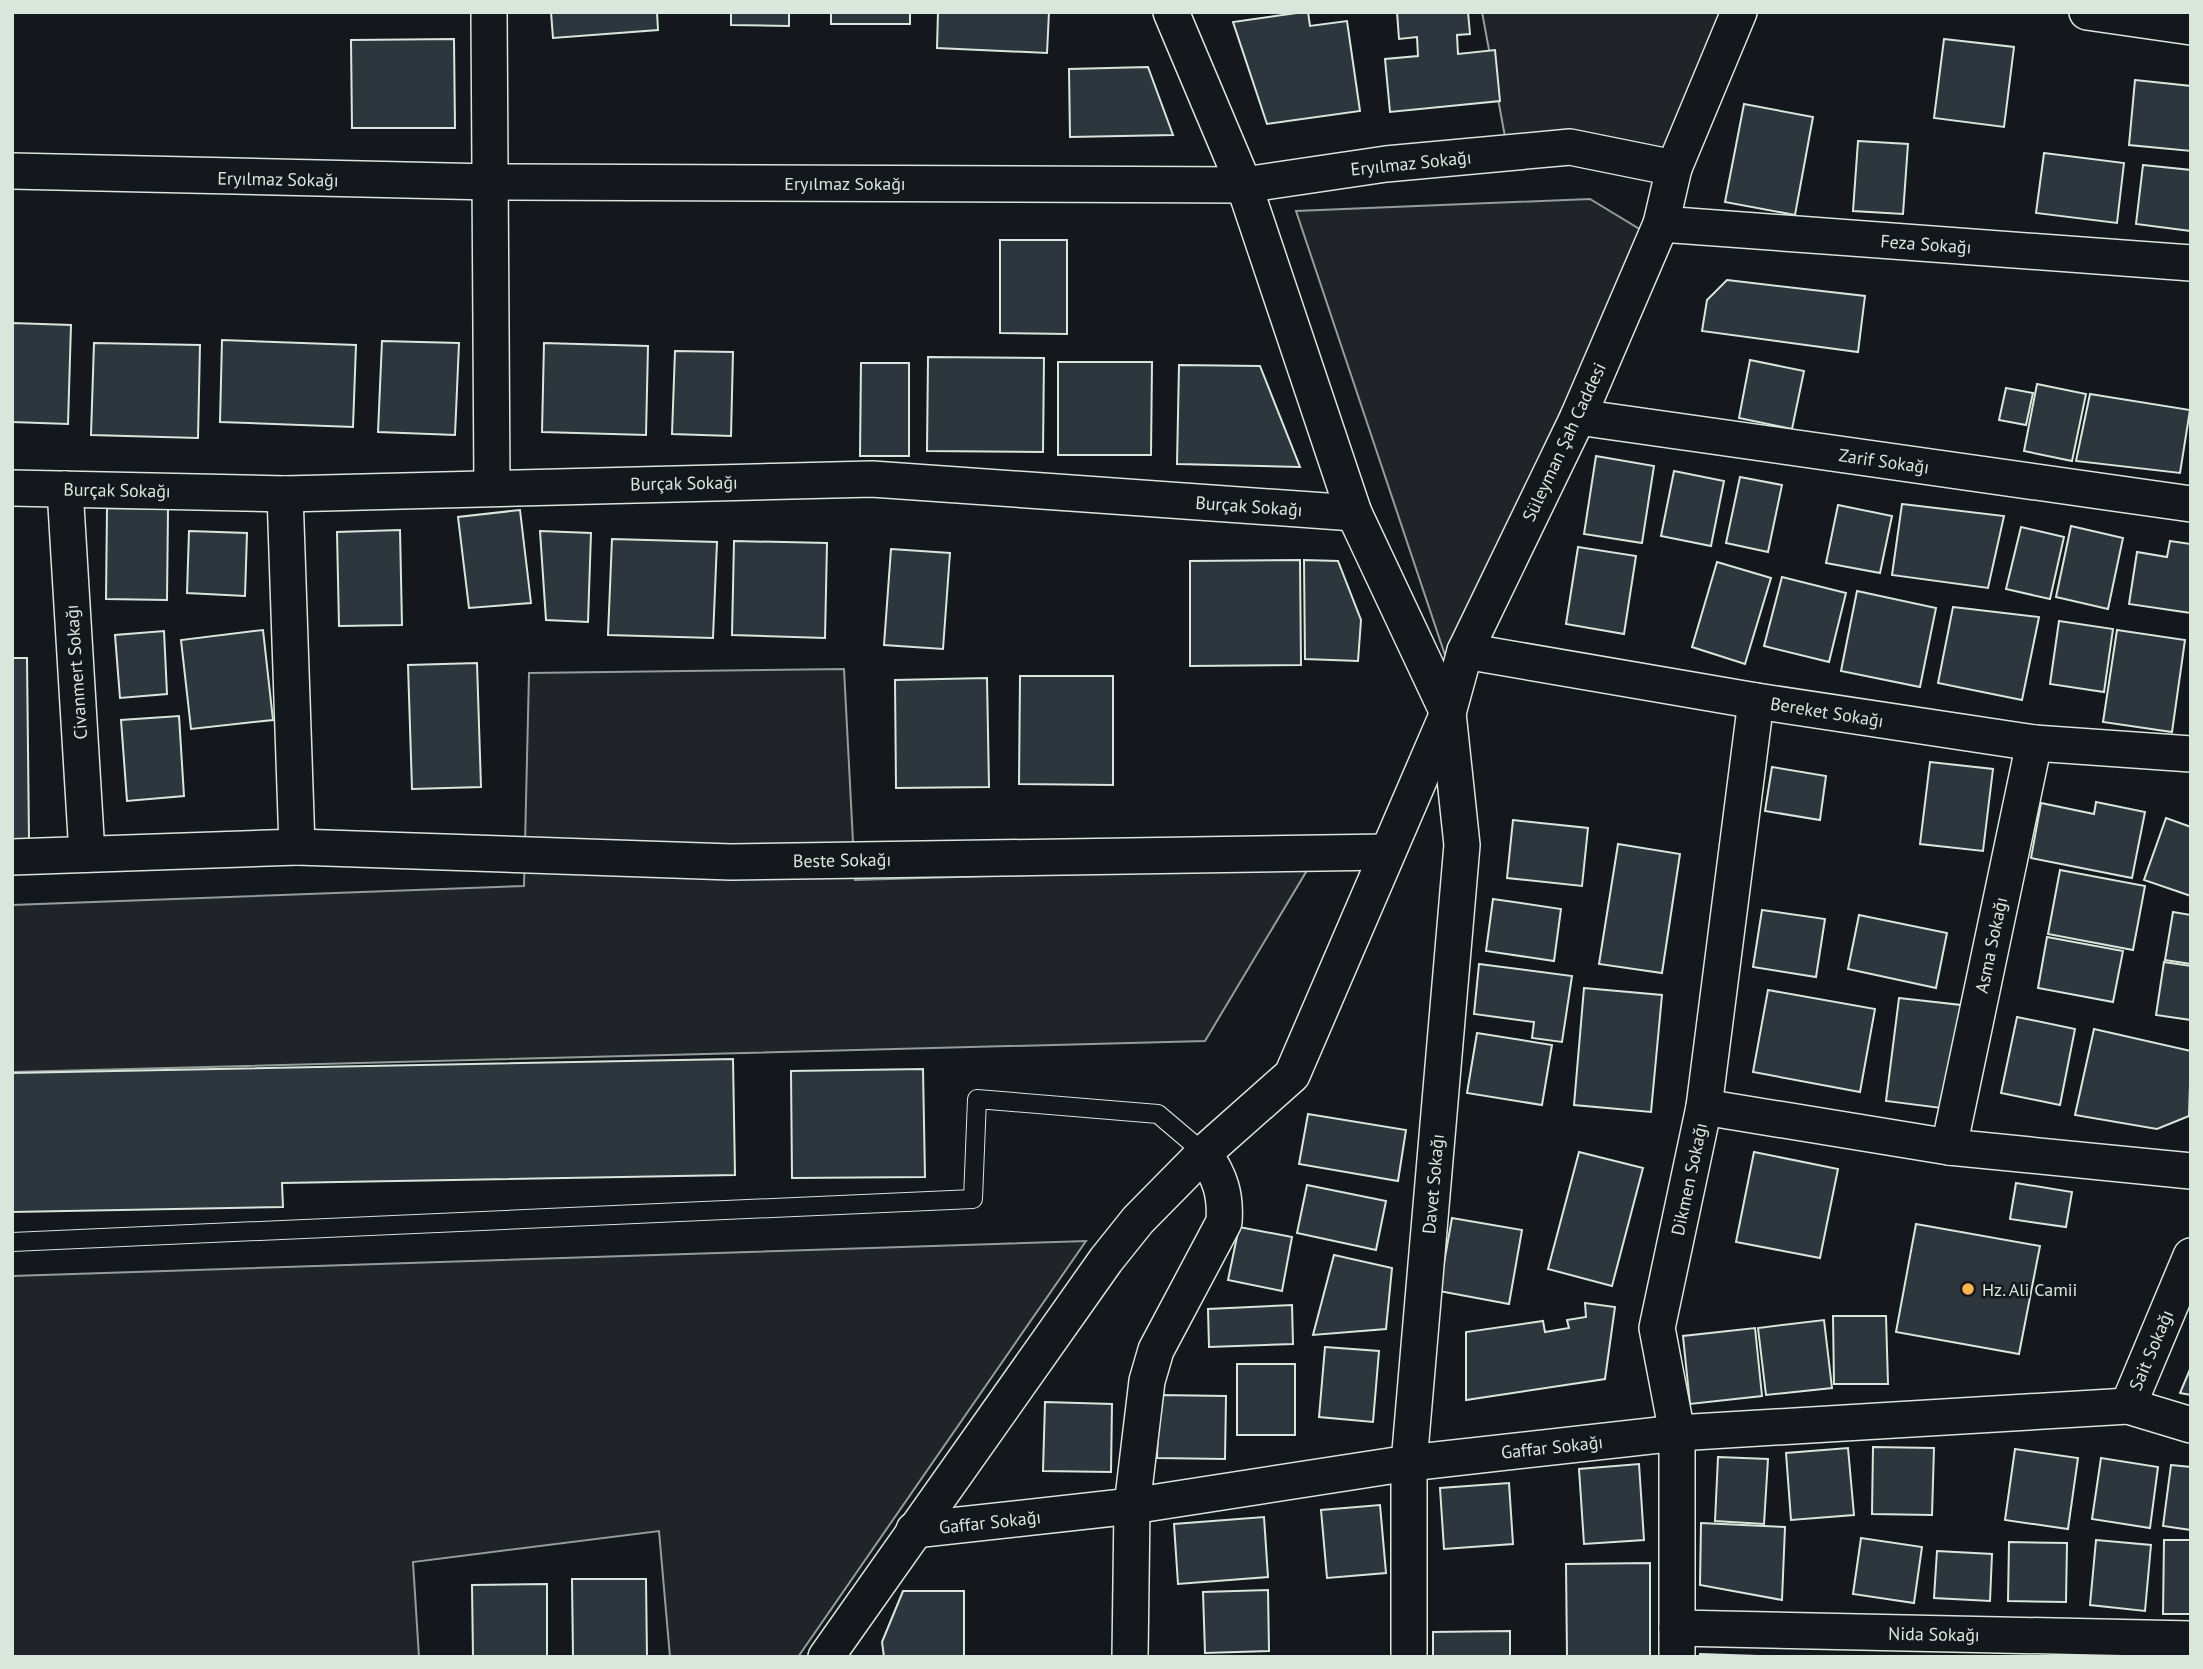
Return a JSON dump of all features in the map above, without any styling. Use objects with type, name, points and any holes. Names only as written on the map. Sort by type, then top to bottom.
[{"type":"street","points":[[489,12],[492,488]]},
{"type":"street","points":[[826,1657],[1106,1260],[1138,1220],[1205,1153],[1292,1074],[1448,713],[1354,513],[1244,185],[1171,12]]},
{"type":"street","name":"Süleyman Şah Caddesi","points":[[1448,713],[1465,652],[1578,417],[1661,224],[1674,168],[1739,12]]},
{"type":"street","points":[[2087,12],[2191,27]]},
{"type":"street","name":"Eryılmaz Sokağı","points":[[12,171],[491,182],[1244,185],[1386,164],[1570,147],[1674,168]]},
{"type":"street","name":"Feza Sokağı","points":[[1661,224],[2191,263]]},
{"type":"street","name":"Zarif Sokağı","points":[[1578,417],[2191,504]]},
{"type":"street","name":"Burçak Sokağı","points":[[12,488],[285,494],[872,479],[1354,513]]},
{"type":"street","name":"Civanmert Sokağı","points":[[65,489],[87,854]]},
{"type":"street","points":[[285,494],[297,847]]},
{"type":"street","name":"Bereket Sokağı","points":[[1465,652],[1756,701],[2034,743],[2191,754]]},
{"type":"street","name":"Dikmen Sokağı","points":[[1677,1642],[1677,1433],[1657,1328],[1704,1107],[1756,701]]},
{"type":"street","name":"Davet Sokağı","points":[[1409,1657],[1409,1463],[1462,845],[1448,713]]},
{"type":"street","name":"Asma Sokağı","points":[[1949,1147],[2034,743]]},
{"type":"street","name":"Beste Sokağı","points":[[12,857],[297,847],[731,862],[1387,852]]},
{"type":"street","points":[[1704,1107],[1949,1147],[2191,1171]]},
{"type":"street","points":[[1130,1657],[1132,1506],[1140,1420],[1147,1381],[1156,1350],[1224,1222],[1225,1199],[1220,1176],[1205,1153]]},
{"type":"street","name":"Sait Sokağı","points":[[2128,1406],[2191,1256]]},
{"type":"street","name":"Gaffar Sokağı","points":[[914,1530],[1132,1506],[1409,1463],[1677,1433],[2128,1406],[2191,1425]]},
{"type":"street","name":"Nida Sokağı","points":[[1677,1642],[2191,1639]]},
{"type":"lane","points":[[12,1242],[972,1199],[977,1099],[1158,1114],[1205,1153]]},
{"type":"shaded area","points":[[1482,12],[1728,12],[1669,167],[1508,153]]},
{"type":"shaded area","points":[[1590,199],[1646,233],[1445,655],[1296,211]]},
{"type":"shaded area","points":[[844,669],[855,880],[1309,867],[1205,1041],[12,1072],[12,905],[524,886],[529,673]]},
{"type":"shaded area","points":[[1086,1241],[798,1657],[670,1657],[659,1531],[413,1562],[419,1657],[12,1657],[12,1276]]},
{"type":"building","points":[[551,12],[657,12],[658,30],[553,38]]},
{"type":"building","points":[[731,12],[789,12],[789,26],[731,25]]},
{"type":"building","points":[[831,12],[910,12],[910,24],[831,24]]},
{"type":"building","points":[[938,12],[1049,12],[1047,53],[937,48]]},
{"type":"building","points":[[1308,12],[1310,26],[1347,21],[1360,111],[1267,124],[1233,22]]},
{"type":"building","points":[[1397,12],[1468,12],[1470,34],[1457,35],[1458,54],[1495,50],[1500,101],[1390,112],[1385,59],[1418,56],[1417,37],[1399,39]]},
{"type":"building","points":[[454,39],[455,128],[352,128],[351,40]]},
{"type":"building","points":[[1944,39],[2014,47],[2004,127],[1934,118]]},
{"type":"building","points":[[1148,67],[1173,135],[1070,137],[1069,69]]},
{"type":"building","points":[[2135,80],[2191,86],[2191,151],[2129,145]]},
{"type":"building","points":[[1744,104],[1813,117],[1795,215],[1725,202]]},
{"type":"building","points":[[1858,141],[1908,144],[1903,214],[1853,211]]},
{"type":"building","points":[[2044,153],[2124,163],[2117,223],[2036,213]]},
{"type":"building","points":[[2143,165],[2191,170],[2191,231],[2136,224]]},
{"type":"building","points":[[1000,240],[1067,240],[1067,334],[1000,333]]},
{"type":"building","points":[[1727,280],[1865,296],[1858,352],[1702,331],[1707,300]]},
{"type":"building","points":[[12,323],[71,325],[68,424],[12,422]]},
{"type":"building","points":[[222,340],[356,345],[353,427],[220,422]]},
{"type":"building","points":[[382,341],[459,343],[455,435],[378,432]]},
{"type":"building","points":[[94,343],[200,345],[198,438],[91,435]]},
{"type":"building","points":[[544,343],[648,346],[646,435],[542,432]]},
{"type":"building","points":[[675,351],[733,352],[731,436],[672,434]]},
{"type":"building","points":[[928,357],[1044,358],[1043,452],[927,451]]},
{"type":"building","points":[[1750,360],[1804,371],[1792,429],[1739,418]]},
{"type":"building","points":[[1058,362],[1152,362],[1151,455],[1058,455]]},
{"type":"building","points":[[861,363],[909,363],[909,456],[860,456]]},
{"type":"building","points":[[1179,365],[1260,366],[1300,467],[1177,464]]},
{"type":"building","points":[[2037,384],[2086,394],[2072,461],[2024,451]]},
{"type":"building","points":[[2006,388],[2033,393],[2026,425],[1999,420]]},
{"type":"building","points":[[2090,394],[2190,410],[2180,473],[2076,461]]},
{"type":"building","points":[[1596,456],[1654,466],[1642,543],[1584,534]]},
{"type":"building","points":[[1674,471],[1724,481],[1711,546],[1661,536]]},
{"type":"building","points":[[1740,477],[1782,485],[1768,552],[1726,543]]},
{"type":"building","points":[[1902,504],[2004,516],[1988,588],[1892,575]]},
{"type":"building","points":[[1838,505],[1892,516],[1880,573],[1826,563]]},
{"type":"building","points":[[107,508],[168,509],[167,600],[106,599]]},
{"type":"building","points":[[520,510],[531,603],[469,608],[458,517]]},
{"type":"building","points":[[2071,526],[2123,538],[2108,609],[2056,597]]},
{"type":"building","points":[[2021,527],[2064,537],[2050,599],[2006,589]]},
{"type":"building","points":[[400,530],[402,625],[339,626],[337,532]]},
{"type":"building","points":[[189,531],[247,533],[245,596],[187,593]]},
{"type":"building","points":[[540,531],[591,533],[588,622],[546,620]]},
{"type":"building","points":[[612,539],[717,542],[713,638],[608,635]]},
{"type":"building","points":[[734,541],[827,543],[825,638],[732,635]]},
{"type":"building","points":[[2170,541],[2191,544],[2191,613],[2129,604],[2137,552],[2167,557]]},
{"type":"building","points":[[1578,547],[1636,556],[1624,634],[1566,624]]},
{"type":"building","points":[[891,549],[950,553],[943,649],[884,645]]},
{"type":"building","points":[[1300,560],[1301,665],[1190,666],[1190,561]]},
{"type":"building","points":[[1304,560],[1338,561],[1361,620],[1358,661],[1305,659]]},
{"type":"building","points":[[1717,562],[1771,578],[1745,664],[1692,647]]},
{"type":"building","points":[[1782,577],[1846,593],[1829,662],[1764,646]]},
{"type":"building","points":[[1857,591],[1936,608],[1920,687],[1841,671]]},
{"type":"building","points":[[1953,607],[2039,617],[2022,700],[1938,683]]},
{"type":"building","points":[[2059,621],[2113,629],[2104,692],[2050,684]]},
{"type":"building","points":[[263,630],[273,720],[191,729],[181,640]]},
{"type":"building","points":[[2117,630],[2185,640],[2172,732],[2103,722]]},
{"type":"building","points":[[164,631],[167,694],[120,698],[115,635]]},
{"type":"building","points":[[12,658],[27,658],[29,840],[12,840]]},
{"type":"building","points":[[477,663],[481,787],[412,789],[408,665]]},
{"type":"building","points":[[1020,676],[1113,676],[1113,785],[1019,784]]},
{"type":"building","points":[[987,678],[989,787],[896,788],[895,680]]},
{"type":"building","points":[[179,716],[184,796],[127,801],[121,720]]},
{"type":"building","points":[[1930,762],[1993,769],[1983,851],[1920,844]]},
{"type":"building","points":[[1772,767],[1826,776],[1820,820],[1765,811]]},
{"type":"building","points":[[2096,802],[2145,812],[2132,878],[2031,858],[2041,803],[2094,814]]},
{"type":"building","points":[[2166,818],[2191,827],[2191,896],[2144,880]]},
{"type":"building","points":[[1513,820],[1588,828],[1582,886],[1507,878]]},
{"type":"building","points":[[1618,844],[1680,854],[1662,973],[1599,964]]},
{"type":"building","points":[[2060,870],[2145,886],[2133,950],[2048,934]]},
{"type":"building","points":[[1493,899],[1561,909],[1554,961],[1486,951]]},
{"type":"building","points":[[1762,910],[1825,919],[1816,977],[1753,967]]},
{"type":"building","points":[[2173,912],[2191,915],[2191,964],[2165,960]]},
{"type":"building","points":[[1859,915],[1947,933],[1936,988],[1848,969]]},
{"type":"building","points":[[2047,937],[2123,951],[2113,1002],[2038,988]]},
{"type":"building","points":[[2164,962],[2191,966],[2191,1020],[2156,1015]]},
{"type":"building","points":[[1479,964],[1572,976],[1562,1042],[1532,1038],[1534,1022],[1474,1014]]},
{"type":"building","points":[[1584,988],[1662,995],[1651,1112],[1574,1105]]},
{"type":"building","points":[[1768,990],[1875,1009],[1860,1092],[1753,1072]]},
{"type":"building","points":[[1899,998],[1961,1005],[1949,1109],[1886,1101]]},
{"type":"building","points":[[2017,1017],[2075,1029],[2060,1105],[2001,1093]]},
{"type":"building","points":[[2094,1029],[2191,1051],[2189,1116],[2157,1129],[2075,1115]]},
{"type":"building","points":[[1477,1033],[1552,1045],[1542,1105],[1467,1093]]},
{"type":"building","points":[[733,1059],[735,1175],[282,1183],[283,1207],[12,1212],[12,1073]]},
{"type":"building","points":[[923,1069],[925,1177],[792,1178],[791,1071]]},
{"type":"building","points":[[1308,1114],[1406,1130],[1398,1181],[1299,1164]]},
{"type":"building","points":[[1579,1152],[1643,1168],[1612,1286],[1548,1269]]},
{"type":"building","points":[[1754,1152],[1838,1169],[1820,1258],[1736,1242]]},
{"type":"building","points":[[2016,1183],[2072,1192],[2066,1227],[2010,1219]]},
{"type":"building","points":[[1307,1185],[1386,1201],[1376,1250],[1297,1233]]},
{"type":"building","points":[[1452,1218],[1522,1230],[1509,1304],[1439,1291]]},
{"type":"building","name":"Hz. Ali Camii","points":[[1916,1224],[2040,1246],[2019,1354],[1896,1332]]},
{"type":"building","points":[[1239,1227],[1292,1237],[1282,1291],[1228,1280]]},
{"type":"building","points":[[1334,1255],[1392,1268],[1386,1329],[1313,1335]]},
{"type":"building","points":[[1585,1303],[1615,1307],[1605,1379],[1466,1400],[1466,1332],[1543,1321],[1545,1332],[1569,1328],[1567,1320],[1586,1317]]},
{"type":"building","points":[[1292,1305],[1293,1344],[1209,1347],[1208,1309]]},
{"type":"building","points":[[1833,1316],[1886,1316],[1888,1384],[1834,1384]]},
{"type":"building","points":[[1824,1320],[1832,1388],[1766,1395],[1758,1328]]},
{"type":"building","points":[[1755,1328],[1762,1396],[1690,1404],[1683,1336]]},
{"type":"building","points":[[1325,1347],[1379,1351],[1373,1422],[1319,1417]]},
{"type":"building","points":[[1237,1364],[1295,1364],[1295,1435],[1237,1435]]},
{"type":"building","points":[[2191,1367],[2191,1395],[2180,1393]]},
{"type":"building","points":[[1159,1395],[1226,1396],[1225,1459],[1157,1458]]},
{"type":"building","points":[[1045,1402],[1112,1404],[1111,1472],[1043,1471]]},
{"type":"building","points":[[1873,1447],[1934,1448],[1932,1515],[1872,1514]]},
{"type":"building","points":[[1848,1448],[1854,1515],[1791,1520],[1786,1453]]},
{"type":"building","points":[[2015,1449],[2078,1458],[2068,1529],[2005,1520]]},
{"type":"building","points":[[1718,1457],[1768,1459],[1764,1524],[1715,1521]]},
{"type":"building","points":[[2101,1458],[2158,1467],[2150,1528],[2092,1519]]},
{"type":"building","points":[[1639,1464],[1644,1540],[1584,1544],[1579,1469]]},
{"type":"building","points":[[2171,1465],[2191,1467],[2191,1530],[2163,1526]]},
{"type":"building","points":[[1509,1483],[1513,1544],[1444,1549],[1440,1488]]},
{"type":"building","points":[[1380,1505],[1386,1573],[1327,1578],[1321,1510]]},
{"type":"building","points":[[1264,1517],[1268,1577],[1178,1584],[1174,1524]]},
{"type":"building","points":[[1701,1523],[1785,1527],[1782,1600],[1700,1585]]},
{"type":"building","points":[[1861,1538],[1922,1547],[1914,1603],[1853,1594]]},
{"type":"building","points":[[2096,1540],[2151,1545],[2145,1611],[2090,1605]]},
{"type":"building","points":[[2164,1540],[2191,1540],[2191,1614],[2163,1614]]},
{"type":"building","points":[[2009,1542],[2067,1543],[2066,1602],[2008,1601]]},
{"type":"building","points":[[1937,1551],[1992,1554],[1990,1601],[1934,1598]]},
{"type":"building","points":[[1650,1563],[1650,1657],[1567,1657],[1566,1564]]},
{"type":"building","points":[[572,1579],[646,1579],[647,1657],[573,1657]]},
{"type":"building","points":[[547,1584],[547,1657],[473,1657],[472,1585]]},
{"type":"building","points":[[1268,1590],[1269,1651],[1205,1653],[1203,1592]]},
{"type":"building","points":[[903,1591],[964,1591],[964,1657],[884,1657],[882,1642]]},
{"type":"building","points":[[1510,1631],[1510,1657],[1433,1657],[1433,1632]]},
{"type":"building","points":[[1700,1654],[1758,1656],[1758,1657],[1700,1657]]},
{"type":"place","name":"Hz. Ali Camii","points":[[1968,1289]]}]
